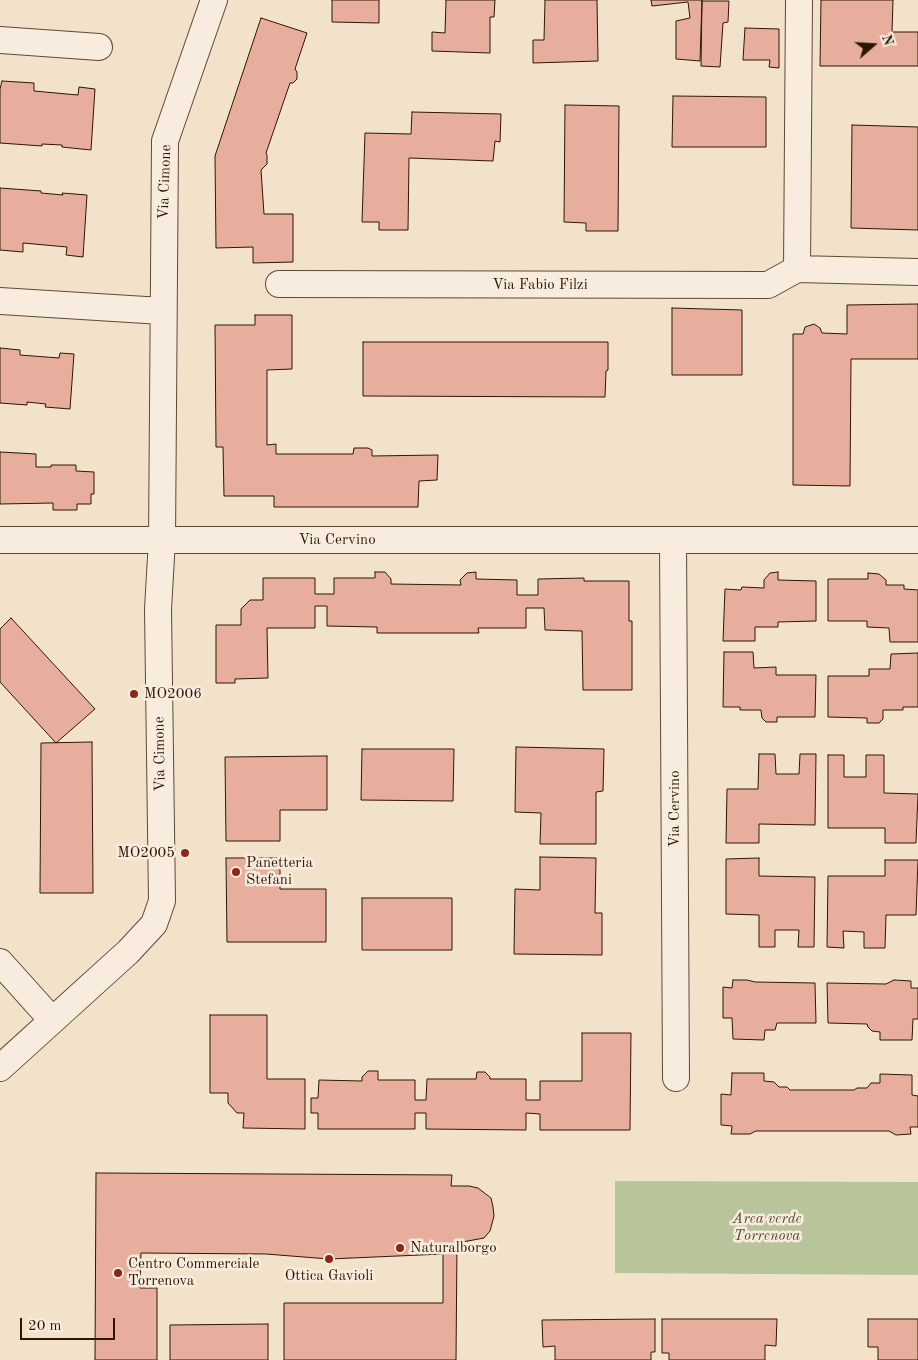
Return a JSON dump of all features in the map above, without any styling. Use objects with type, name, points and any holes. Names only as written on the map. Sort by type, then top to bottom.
[{"type":"street","name":"Via Cimone","points":[[0,1068],[128,952],[154,924],[162,901],[158,609],[162,540],[164,141],[214,0]]},
{"type":"street","points":[[799,0],[797,269],[918,272]]},
{"type":"street","points":[[0,40],[99,47]]},
{"type":"street","name":"Via Fabio Filzi","points":[[279,284],[768,285],[797,269]]},
{"type":"street","points":[[0,301],[162,311]]},
{"type":"street","name":"Via Cervino","points":[[0,540],[918,540]]},
{"type":"street","name":"Via Cervino","points":[[673,540],[676,1078]]},
{"type":"street","points":[[0,962],[52,1020]]},
{"type":"green space","name":"Area verde Torrenova","points":[[615,1181],[918,1182],[918,1275],[615,1273]]},
{"type":"building","points":[[332,0],[379,0],[379,23],[332,22]]},
{"type":"building","points":[[446,0],[495,0],[494,17],[490,17],[490,53],[432,51],[432,32],[445,33]]},
{"type":"building","points":[[545,0],[597,0],[598,61],[533,63],[533,40],[544,40]]},
{"type":"building","points":[[651,0],[702,0],[700,61],[676,59],[676,21],[690,18],[688,2],[652,6]]},
{"type":"building","points":[[821,0],[893,0],[892,32],[918,32],[918,66],[820,66]]},
{"type":"building","points":[[702,1],[729,1],[728,22],[723,23],[720,67],[701,66]]},
{"type":"building","points":[[261,18],[307,33],[295,69],[297,79],[290,83],[266,153],[267,164],[261,170],[264,214],[293,214],[293,262],[253,263],[253,247],[216,248],[215,156]]},
{"type":"building","points":[[745,28],[779,29],[779,68],[769,67],[770,60],[743,60]]},
{"type":"building","points":[[2,81],[34,83],[34,91],[78,95],[79,87],[95,89],[91,150],[62,147],[62,145],[42,144],[42,146],[0,143],[0,89]]},
{"type":"building","points":[[673,96],[766,97],[766,147],[672,147]]},
{"type":"building","points":[[565,105],[619,106],[618,231],[586,231],[586,223],[564,222]]},
{"type":"building","points":[[412,112],[501,114],[500,142],[495,141],[493,161],[409,158],[408,230],[379,230],[379,222],[362,222],[365,133],[411,134]]},
{"type":"building","points":[[852,125],[918,127],[918,230],[851,228]]},
{"type":"building","points":[[0,188],[41,191],[41,193],[63,195],[62,193],[87,195],[83,257],[66,255],[67,247],[23,243],[23,252],[0,250]]},
{"type":"building","points":[[918,304],[918,359],[851,359],[850,486],[793,485],[793,334],[803,334],[805,327],[814,324],[820,328],[822,333],[847,334],[847,305]]},
{"type":"building","points":[[672,308],[742,310],[742,375],[672,375]]},
{"type":"building","points":[[255,315],[292,315],[292,369],[267,370],[267,445],[276,444],[276,454],[353,454],[354,448],[368,448],[372,450],[372,456],[438,455],[437,480],[419,481],[418,507],[274,507],[274,496],[224,496],[223,447],[216,447],[215,325],[255,325]]},
{"type":"building","points":[[363,342],[608,342],[608,370],[606,371],[605,397],[363,396]]},
{"type":"building","points":[[0,348],[20,350],[20,355],[59,358],[60,353],[74,354],[70,409],[45,407],[46,404],[27,402],[27,405],[0,403]]},
{"type":"building","points":[[0,452],[36,454],[36,467],[76,465],[76,471],[94,472],[94,494],[91,494],[91,504],[77,504],[77,510],[53,510],[53,503],[0,504]]},
{"type":"building","points":[[375,572],[385,572],[391,579],[391,584],[461,585],[460,580],[467,573],[476,572],[476,579],[517,580],[517,595],[538,595],[538,579],[584,578],[584,581],[629,581],[629,621],[632,621],[632,690],[583,690],[582,631],[545,630],[544,608],[526,608],[526,628],[478,628],[479,633],[377,633],[377,627],[327,626],[327,606],[315,606],[315,628],[267,628],[268,678],[235,679],[235,683],[216,683],[216,625],[241,625],[241,609],[250,600],[263,600],[263,578],[315,578],[315,594],[334,594],[334,578],[375,578]]},
{"type":"building","points":[[778,572],[778,580],[816,581],[816,621],[778,622],[778,627],[755,627],[755,641],[723,641],[725,589],[741,590],[742,587],[764,588],[764,580],[770,573]]},
{"type":"building","points":[[868,573],[879,574],[886,580],[886,585],[904,585],[904,589],[918,590],[918,642],[890,642],[889,628],[867,627],[867,621],[828,621],[828,579],[868,579]]},
{"type":"building","points":[[11,618],[95,709],[56,743],[0,682],[0,629]]},
{"type":"building","points":[[724,652],[753,652],[754,668],[776,667],[776,675],[816,675],[815,717],[777,717],[777,722],[766,722],[762,718],[761,710],[740,710],[740,707],[723,707]]},
{"type":"building","points":[[918,653],[918,707],[903,707],[903,710],[883,710],[883,719],[879,723],[867,723],[867,718],[828,717],[828,676],[869,676],[869,669],[890,669],[891,654]]},
{"type":"building","points":[[92,742],[93,893],[40,893],[41,743]]},
{"type":"building","points":[[516,747],[604,749],[603,791],[596,792],[596,844],[540,844],[541,813],[515,812]]},
{"type":"building","points":[[362,749],[454,749],[453,801],[361,800]]},
{"type":"building","points":[[759,754],[775,754],[776,774],[799,774],[800,754],[816,754],[815,825],[759,824],[759,843],[726,843],[727,789],[758,789]]},
{"type":"building","points":[[828,755],[844,755],[844,777],[866,777],[866,755],[884,755],[884,793],[918,794],[916,843],[885,843],[885,828],[828,828]]},
{"type":"building","points":[[327,756],[327,810],[280,810],[280,841],[226,841],[225,757]]},
{"type":"building","points":[[540,857],[596,858],[595,913],[602,913],[602,955],[514,954],[515,889],[540,890]]},
{"type":"building","points":[[226,858],[280,858],[280,889],[326,889],[326,942],[227,942]]},
{"type":"building","points":[[759,858],[759,876],[815,877],[814,947],[798,947],[799,930],[775,930],[775,947],[759,947],[759,915],[726,914],[726,859]]},
{"type":"building","points":[[885,860],[918,860],[916,915],[886,915],[885,948],[864,948],[864,932],[843,931],[844,948],[827,947],[828,876],[885,876]]},
{"type":"building","points":[[362,898],[452,898],[452,950],[362,950]]},
{"type":"building","points":[[733,980],[815,983],[816,1023],[777,1023],[775,1030],[765,1030],[764,1040],[733,1039],[732,1018],[723,1018],[723,987],[732,988]]},
{"type":"building","points":[[894,980],[911,981],[911,988],[918,988],[918,1019],[913,1019],[912,1040],[880,1040],[880,1032],[872,1031],[867,1024],[828,1023],[827,983],[886,984]]},
{"type":"building","points":[[210,1015],[267,1015],[267,1079],[305,1079],[305,1129],[243,1128],[244,1113],[237,1113],[228,1103],[228,1093],[210,1093]]},
{"type":"building","points":[[582,1033],[631,1033],[630,1130],[540,1130],[540,1114],[526,1113],[526,1130],[426,1129],[426,1113],[415,1113],[415,1129],[318,1129],[318,1113],[311,1113],[311,1098],[318,1098],[319,1080],[362,1081],[362,1077],[368,1071],[378,1071],[378,1080],[415,1080],[415,1100],[426,1100],[427,1079],[476,1079],[477,1072],[485,1072],[490,1079],[526,1079],[526,1100],[540,1100],[540,1081],[582,1081]]},
{"type":"building","points":[[732,1073],[764,1073],[764,1081],[774,1082],[779,1087],[787,1087],[790,1090],[854,1090],[857,1088],[867,1088],[871,1083],[880,1083],[880,1074],[912,1075],[912,1095],[918,1096],[918,1127],[910,1127],[911,1134],[896,1135],[889,1131],[756,1131],[750,1134],[731,1134],[732,1126],[721,1125],[721,1094],[731,1095]]},
{"type":"building","name":"Centro Commerciale Torrenova","points":[[96,1173],[452,1175],[451,1186],[478,1188],[491,1198],[494,1216],[490,1231],[484,1238],[457,1243],[456,1360],[284,1360],[284,1303],[443,1303],[443,1254],[329,1259],[266,1254],[141,1253],[140,1288],[157,1288],[157,1360],[95,1360]]},
{"type":"building","points":[[655,1319],[655,1352],[651,1352],[651,1360],[555,1360],[555,1346],[543,1347],[542,1320]]},
{"type":"building","points":[[662,1319],[777,1319],[776,1346],[765,1345],[765,1360],[669,1360],[669,1353],[662,1353]]},
{"type":"building","points":[[868,1319],[918,1319],[918,1360],[878,1360],[878,1347],[868,1347]]},
{"type":"building","points":[[268,1324],[268,1360],[170,1360],[170,1325]]},
{"type":"place","name":"MO2006","points":[[134,694]]},
{"type":"place","name":"MO2005","points":[[185,853]]},
{"type":"place","name":"Panetteria Stefani","points":[[236,872]]},
{"type":"place","name":"Naturalborgo","points":[[400,1248]]},
{"type":"place","name":"Ottica Gavioli","points":[[329,1259]]},
{"type":"place","name":"Centro Commerciale Torrenova","points":[[118,1273]]}]
